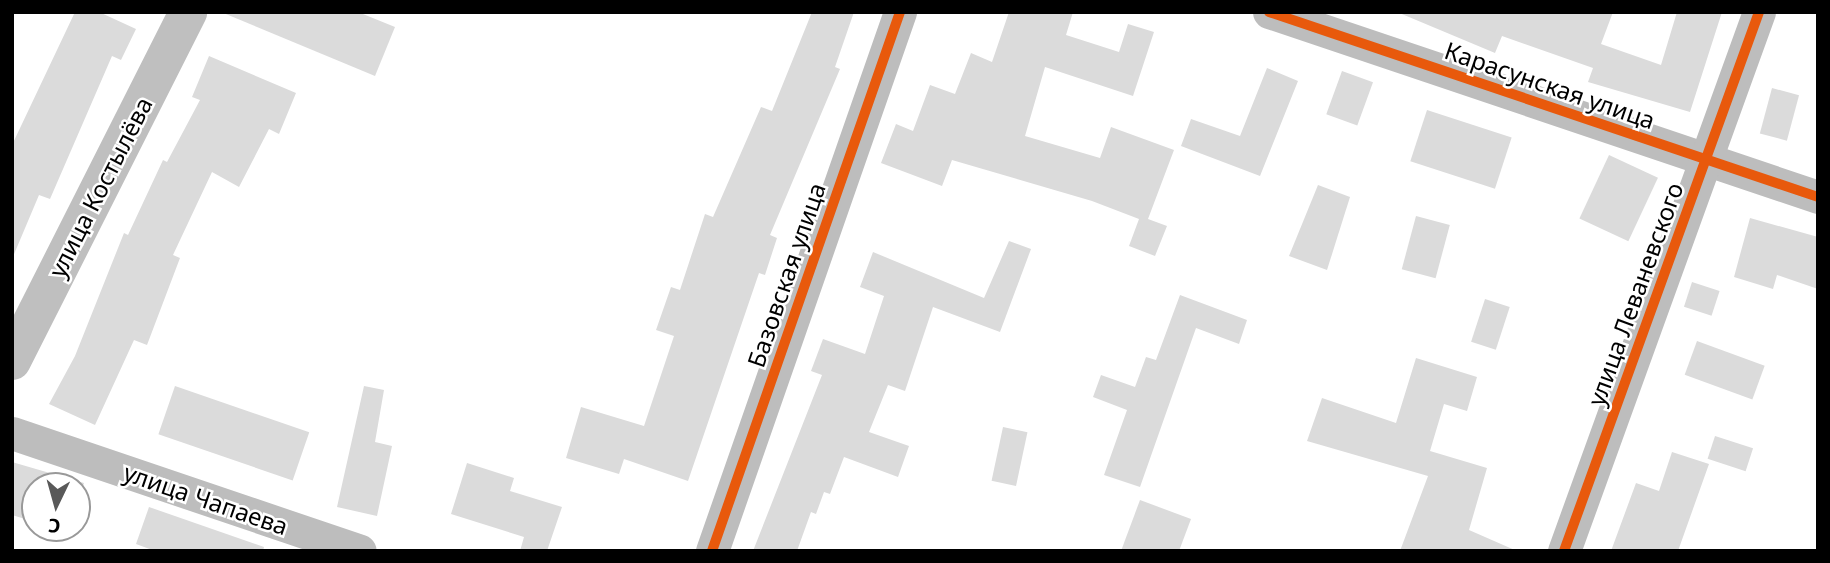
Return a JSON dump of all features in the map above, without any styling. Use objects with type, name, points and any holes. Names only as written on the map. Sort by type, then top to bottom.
[{"type":"main road","name":"улица Костылёва","points":[[12,361],[188,12]]},
{"type":"street","name":"Базовская улица","points":[[712,551],[900,12]]},
{"type":"street","name":"Карасунская улица","points":[[1269,12],[1818,197]]},
{"type":"street","name":"улица Леваневского","points":[[1564,551],[1759,12]]},
{"type":"street","name":"улица Чапаева","points":[[12,433],[360,551]]},
{"type":"building","points":[[75,12],[99,12],[136,29],[121,60],[112,56],[50,199],[39,195],[12,259],[12,145]]},
{"type":"building","points":[[221,12],[358,12],[395,27],[375,76]]},
{"type":"building","points":[[812,12],[854,12],[835,67],[840,69],[770,235],[777,238],[765,275],[759,273],[688,481],[624,459],[619,474],[566,458],[581,407],[644,426],[674,336],[656,330],[671,287],[680,290],[705,214],[713,217],[761,107],[772,111]]},
{"type":"building","points":[[1009,12],[1073,12],[1066,35],[1119,52],[1128,24],[1154,32],[1133,96],[1045,67],[1025,136],[1100,158],[1111,127],[1174,150],[1148,219],[1167,226],[1155,256],[1129,246],[1139,219],[1092,201],[952,160],[942,186],[881,163],[896,124],[913,131],[930,85],[955,94],[971,53],[992,62]]},
{"type":"building","points":[[1397,12],[1613,12],[1601,44],[1661,65],[1677,12],[1722,12],[1690,112],[1588,82],[1593,68],[1502,36],[1495,53]]},
{"type":"building","points":[[209,56],[296,93],[279,134],[269,129],[239,187],[212,172],[173,255],[180,258],[147,345],[134,340],[95,425],[49,404],[75,356],[124,233],[128,235],[163,160],[167,162],[200,100],[192,97]]},
{"type":"building","points":[[1267,68],[1298,81],[1260,176],[1181,146],[1191,119],[1240,136]]},
{"type":"building","points":[[1342,71],[1373,82],[1357,126],[1326,114]]},
{"type":"building","points":[[1772,88],[1799,95],[1787,141],[1760,133]]},
{"type":"building","points":[[1427,110],[1512,138],[1495,189],[1410,161]]},
{"type":"building","points":[[1609,155],[1658,178],[1628,241],[1579,218]]},
{"type":"building","points":[[1318,185],[1350,197],[1327,270],[1289,256]]},
{"type":"building","points":[[1416,216],[1450,225],[1436,278],[1402,269]]},
{"type":"building","points":[[1750,218],[1818,237],[1818,289],[1777,275],[1773,289],[1734,277]]},
{"type":"building","points":[[1009,241],[1031,249],[1000,332],[933,307],[905,391],[888,385],[869,432],[909,446],[898,477],[844,457],[830,494],[824,492],[816,514],[811,512],[797,551],[753,551],[822,375],[811,371],[823,339],[865,354],[884,296],[860,287],[873,252],[984,298]]},
{"type":"building","points":[[1692,282],[1720,291],[1712,316],[1684,307]]},
{"type":"building","points":[[1180,295],[1247,320],[1239,344],[1196,328],[1140,487],[1104,475],[1127,410],[1093,397],[1101,375],[1135,387],[1146,357],[1156,360]]},
{"type":"building","points":[[1485,299],[1510,307],[1496,350],[1471,342]]},
{"type":"building","points":[[1697,341],[1765,366],[1752,399],[1685,375]]},
{"type":"building","points":[[1416,358],[1477,377],[1467,411],[1444,404],[1430,451],[1487,468],[1469,530],[1517,551],[1400,551],[1428,476],[1307,441],[1322,398],[1396,423]]},
{"type":"building","points":[[175,386],[309,432],[293,480],[158,434]]},
{"type":"building","points":[[364,386],[384,390],[375,442],[392,446],[377,516],[337,507]]},
{"type":"building","points":[[1003,427],[1027,432],[1016,486],[992,481]]},
{"type":"building","points":[[1715,436],[1753,448],[1746,471],[1708,459]]},
{"type":"building","points":[[1672,452],[1709,464],[1678,551],[1611,551],[1636,483],[1659,491]]},
{"type":"building","points":[[12,462],[46,472],[21,472],[21,518],[12,515]]},
{"type":"building","points":[[467,463],[514,478],[510,491],[562,507],[547,551],[520,551],[524,537],[451,514]]},
{"type":"building","points":[[1140,500],[1191,519],[1179,551],[1121,551]]},
{"type":"building","points":[[149,507],[264,547],[263,551],[155,551],[136,544]]},
{"type":"cycle path","points":[[712,551],[900,12]]},
{"type":"cycle path","points":[[1269,12],[1818,197]]},
{"type":"cycle path","points":[[1564,551],[1759,12]]}]
